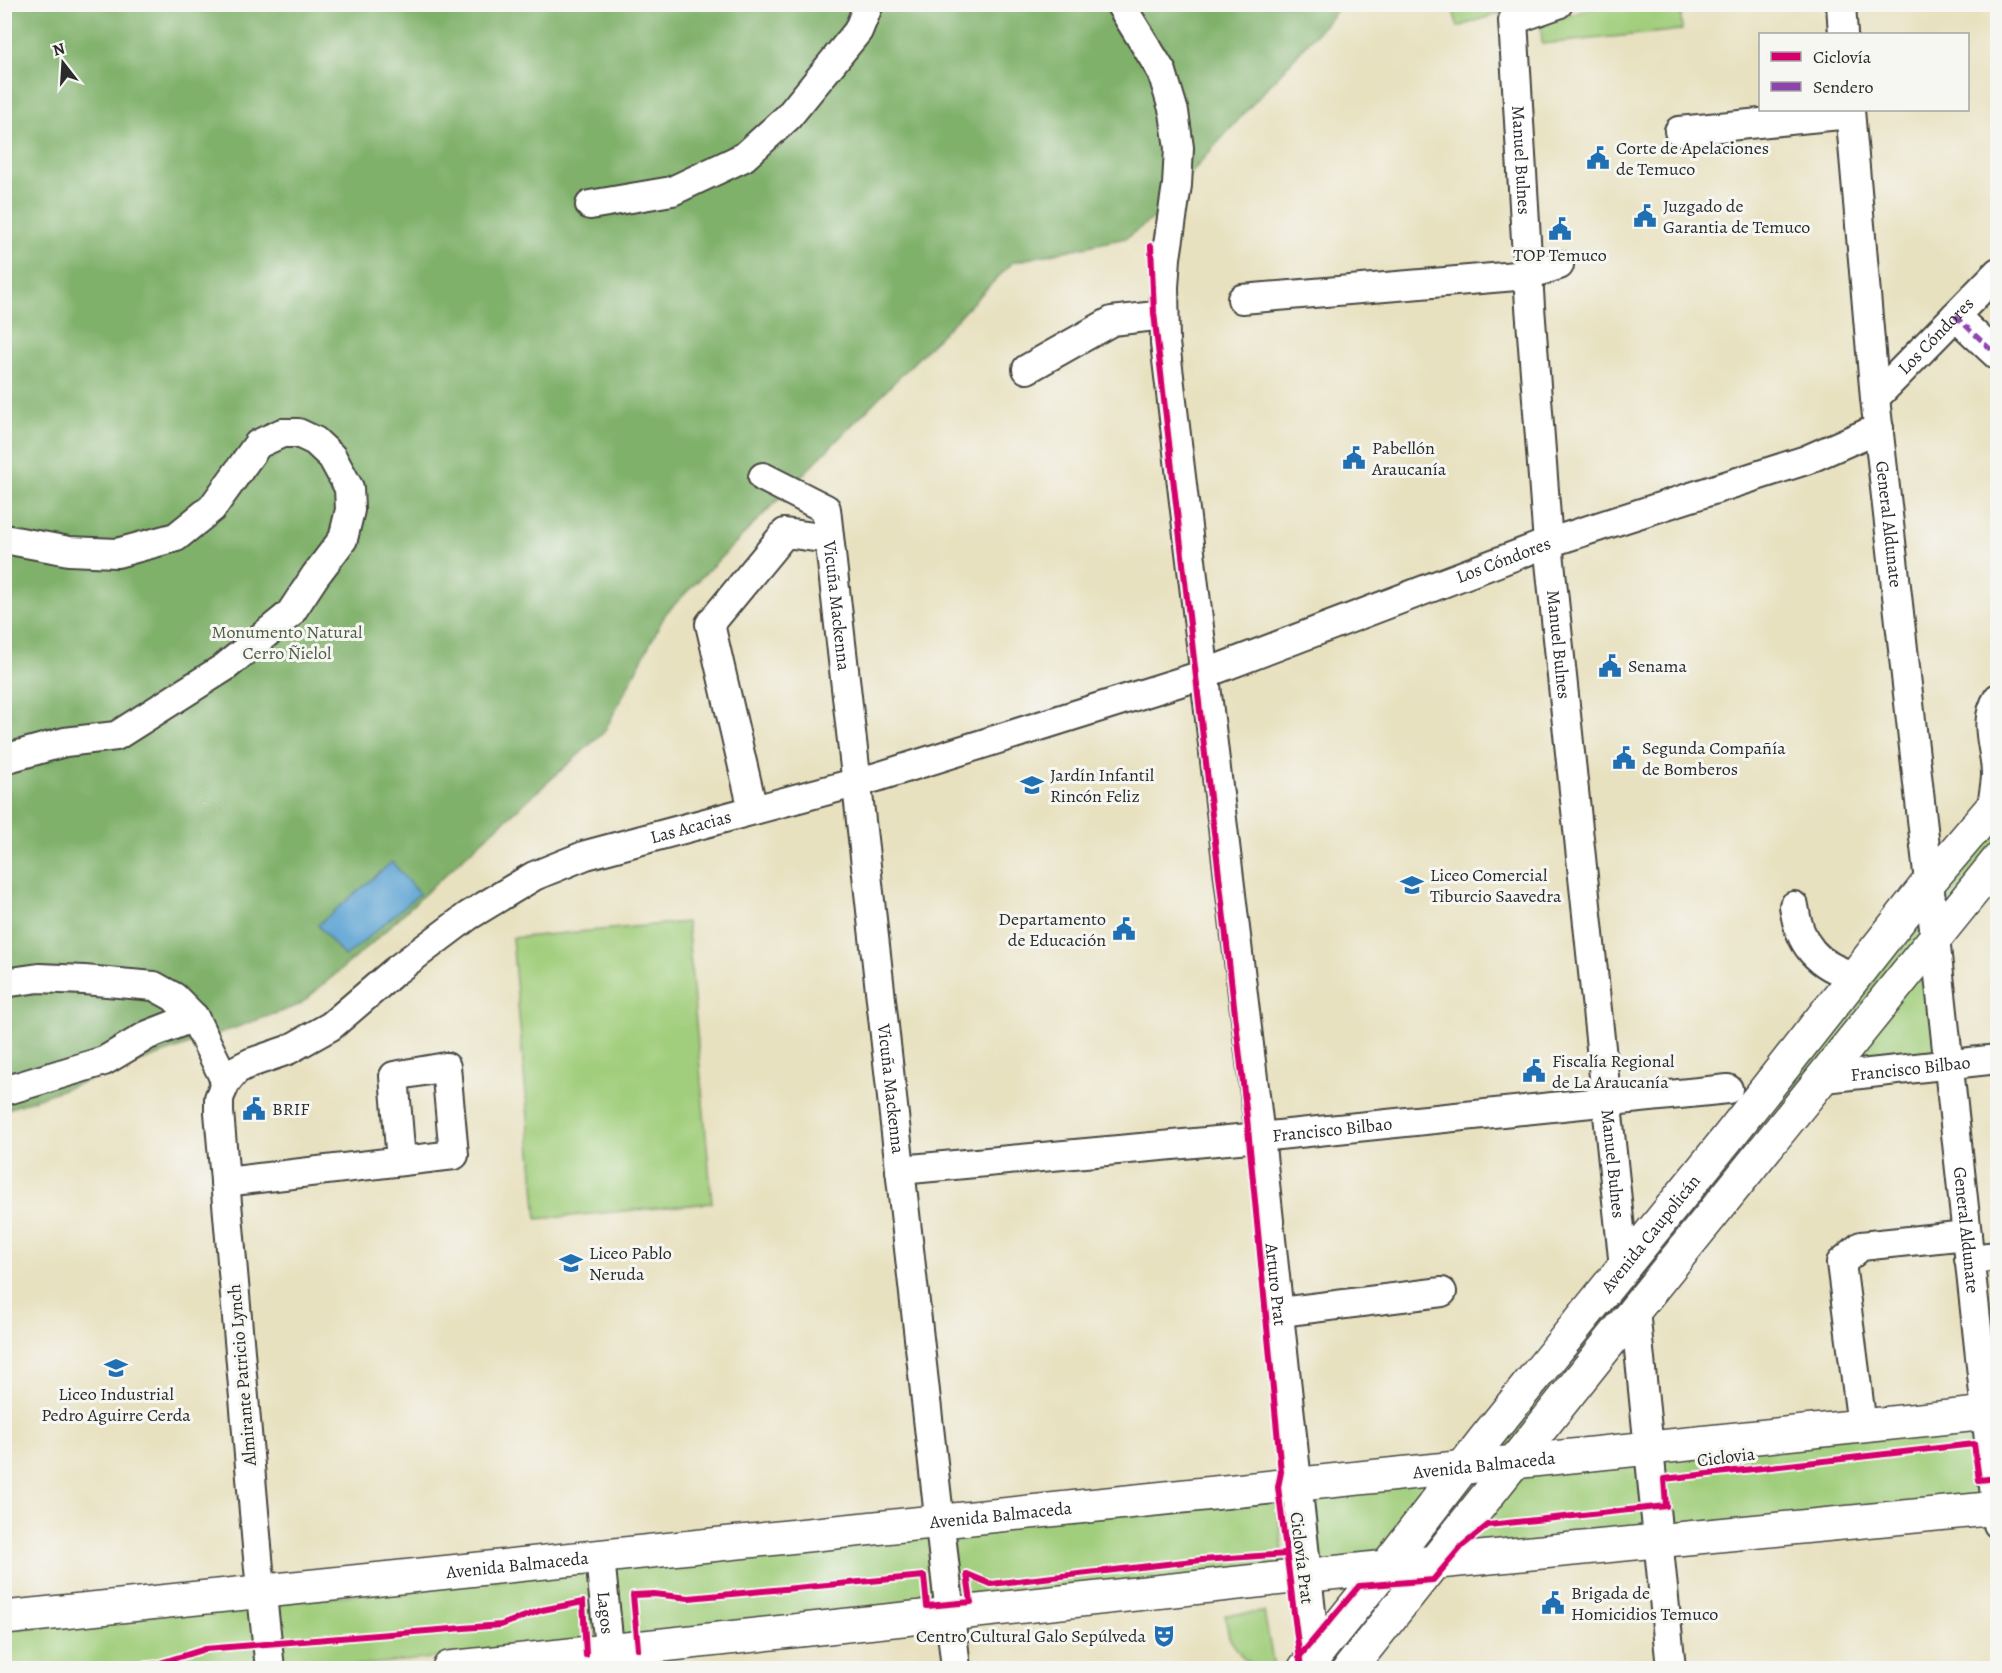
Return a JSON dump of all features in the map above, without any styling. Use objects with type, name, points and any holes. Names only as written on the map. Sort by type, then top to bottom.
[{"type":"main road","name":"Avenida Caupolicán","points":[[1313,1664],[1464,1466],[1929,882],[1995,804]]},
{"type":"main road","name":"Avenida Caupolicán","points":[[1350,1668],[1431,1564],[1998,860]]},
{"type":"main road","points":[[1635,1310],[1637,1265],[1647,1238]]},
{"type":"main road","name":"Avenida Balmaceda","points":[[4,1618],[1992,1412]]},
{"type":"main road","points":[[449,1668],[610,1660],[951,1616],[1307,1576],[1658,1542],[1997,1513]]},
{"type":"street","points":[[590,205],[672,191],[744,158],[788,117],[828,68],[858,31],[869,4]]},
{"type":"street","name":"Arturo Prat","points":[[1120,4],[1162,72],[1174,112],[1179,148],[1177,185],[1166,258],[1164,315],[1167,355],[1280,1312],[1307,1576],[1313,1664]]},
{"type":"street","name":"Manuel Bulnes","points":[[1558,4],[1513,20],[1528,275],[1539,306],[1548,543],[1624,1267]]},
{"type":"street","points":[[1840,4],[1843,33]]},
{"type":"street","points":[[1679,131],[1850,112]]},
{"type":"street","name":"General Aldunate","points":[[1850,112],[1846,172],[1880,440],[1968,1247],[1992,1412],[1997,1513]]},
{"type":"street","points":[[1242,299],[1528,275],[1560,264]]},
{"type":"street","name":"Los Cóndores","points":[[1875,398],[1998,272]]},
{"type":"street","points":[[1027,369],[1112,321],[1164,315]]},
{"type":"street","points":[[1955,316],[1998,356]]},
{"type":"street","points":[[4,539],[69,551],[117,553],[176,537],[212,508],[258,444],[282,433],[298,433],[315,441],[332,457],[349,488],[350,510],[343,539],[290,614],[225,667],[116,736],[65,742],[4,759]]},
{"type":"street","name":"Los Cóndores","points":[[1206,673],[1548,543],[1806,460],[1880,440]]},
{"type":"street","name":"Vicuña Mackenna","points":[[763,477],[826,509],[956,1668]]},
{"type":"street","points":[[753,810],[710,624],[785,533],[829,539]]},
{"type":"street","name":"Las Acacias","points":[[226,1082],[236,1070],[288,1050],[331,1026],[395,971],[468,916],[534,876],[586,855],[856,783],[1206,673]]},
{"type":"street","points":[[1995,804],[1996,772],[1989,723],[1998,698]]},
{"type":"street","points":[[1794,906],[1800,933],[1812,951],[1828,966],[1855,976]]},
{"type":"street","points":[[1903,915],[1935,939]]},
{"type":"street","points":[[4,983],[39,978],[154,986],[174,997],[194,1017],[226,1082]]},
{"type":"street","points":[[4,1090],[104,1061],[148,1035],[194,1017]]},
{"type":"street","name":"Francisco Bilbao","points":[[1824,1078],[1998,1059]]},
{"type":"street","name":"Almirante Patricio Lynch","points":[[226,1082],[219,1098],[225,1182],[270,1668]]},
{"type":"street","name":"Francisco Bilbao","points":[[900,1170],[1260,1137],[1728,1089]]},
{"type":"street","points":[[225,1182],[401,1161]]},
{"type":"street","points":[[1862,1426],[1841,1263],[1861,1246],[1968,1247],[1998,1256]]},
{"type":"street","points":[[1280,1312],[1442,1292]]},
{"type":"street","points":[[1635,1310],[1671,1668]]},
{"type":"street","name":"Lagos","points":[[600,1557],[610,1660]]},
{"type":"green space","points":[[1451,4],[1523,5],[1458,27]]},
{"type":"green space","points":[[1680,4],[1682,30],[1542,44],[1541,24],[1603,5]]},
{"type":"green space","name":"Monumento Natural Cerro Ñielol","points":[[5,5],[1342,5],[1203,159],[1156,216],[1126,238],[1013,262],[666,613],[604,732],[372,943],[299,1005],[5,1110]]},
{"type":"green space","points":[[1997,810],[1997,848],[1947,911],[1944,874]]},
{"type":"green space","points":[[687,922],[712,1203],[537,1219],[512,938]]},
{"type":"green space","points":[[1906,923],[1929,937],[1513,1455],[1477,1459]]},
{"type":"green space","points":[[1930,955],[1938,1059],[1840,1067]]},
{"type":"green space","points":[[1981,1419],[1989,1502],[1663,1528],[1657,1458]]},
{"type":"green space","points":[[1641,1459],[1649,1534],[1445,1557],[1519,1466]]},
{"type":"green space","points":[[1492,1474],[1434,1548],[1414,1550],[1470,1477]]},
{"type":"green space","points":[[1445,1477],[1382,1560],[1314,1567],[1306,1492]]},
{"type":"green space","points":[[1276,1495],[1285,1571],[956,1609],[947,1528]]},
{"type":"green space","points":[[931,1532],[941,1608],[617,1643],[610,1565]]},
{"type":"green space","points":[[590,1570],[596,1642],[331,1668],[282,1668],[275,1603]]},
{"type":"green space","points":[[1383,1587],[1400,1587],[1337,1668],[1330,1668],[1328,1655]]},
{"type":"green space","points":[[251,1605],[258,1668],[5,1668],[4,1630]]},
{"type":"green space","points":[[1264,1612],[1273,1668],[1258,1668],[1243,1658],[1229,1638],[1225,1615]]},
{"type":"water","points":[[392,862],[419,894],[345,957],[318,925]]},
{"type":"marked path","points":[[1955,316],[1998,356]]},
{"type":"cycle path","name":"Ciclovía Prat","points":[[1151,246],[1154,313],[1247,1118],[1281,1472],[1278,1487],[1301,1668]]},
{"type":"cycle path","name":"Ciclovia","points":[[1299,1657],[1359,1586],[1433,1580],[1462,1546],[1488,1525],[1666,1506],[1664,1479],[1974,1444],[1979,1480],[1998,1478]]},
{"type":"cycle path","name":"Ciclovía Prat","points":[[638,1649],[633,1595],[654,1594],[689,1598],[924,1576],[927,1606],[971,1602],[967,1574],[991,1584],[1202,1560],[1286,1554]]},
{"type":"cycle path","points":[[119,1668],[157,1664],[205,1649],[501,1625],[542,1610],[583,1602],[586,1655]]},
{"type":"place","name":"Corte de Apelaciones de Temuco","points":[[1598,158]]},
{"type":"place","name":"Juzgado de Garantia de Temuco","points":[[1645,216]]},
{"type":"place","name":"TOP Temuco","points":[[1560,229]]},
{"type":"place","name":"Pabellón Araucanía","points":[[1354,458]]},
{"type":"place","name":"Senama","points":[[1610,666]]},
{"type":"place","name":"Segunda Compañía de Bomberos","points":[[1624,758]]},
{"type":"place","name":"Jardín Infantil Rincón Feliz","points":[[1032,785]]},
{"type":"place","name":"Liceo Comercial Tiburcio Saavedra","points":[[1412,885]]},
{"type":"place","name":"Departamento de Educación","points":[[1124,929]]},
{"type":"place","name":"Fiscalía Regional de La Araucanía","points":[[1534,1071]]},
{"type":"place","name":"BRIF","points":[[254,1109]]},
{"type":"place","name":"Liceo Pablo Neruda","points":[[571,1263]]},
{"type":"place","name":"Liceo Industrial Pedro Aguirre Cerda","points":[[116,1368]]},
{"type":"place","name":"Brigada de Homicidios Temuco","points":[[1553,1603]]},
{"type":"place","name":"Centro Cultural Galo Sepúlveda","points":[[1164,1636]]}]
